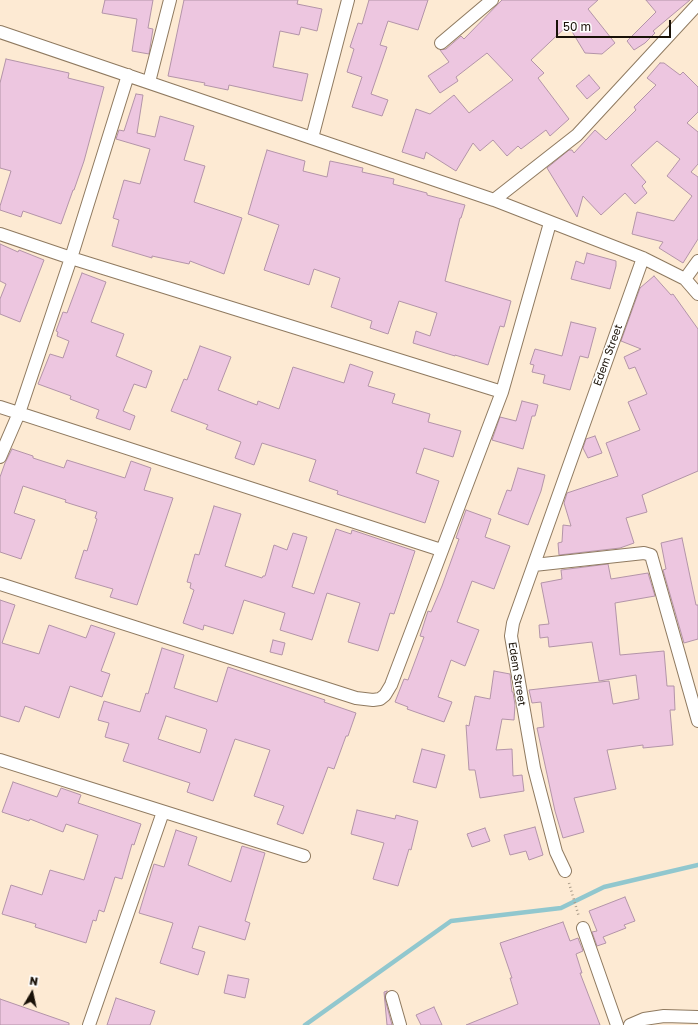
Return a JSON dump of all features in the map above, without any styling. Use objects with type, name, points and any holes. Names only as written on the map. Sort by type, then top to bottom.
[{"type":"street","points":[[149,82],[170,0]]},
{"type":"street","points":[[312,138],[348,0]]},
{"type":"street","points":[[441,43],[492,0]]},
{"type":"street","points":[[494,200],[577,135],[698,4]]},
{"type":"street","points":[[0,32],[494,200],[642,258],[685,279],[698,294]]},
{"type":"street","points":[[0,457],[19,413],[71,258],[128,75]]},
{"type":"street","points":[[0,584],[356,698],[373,700],[380,699],[385,695],[391,685],[502,392],[550,223]]},
{"type":"street","points":[[0,234],[71,258],[502,392]]},
{"type":"street","name":"Edem Street","points":[[565,871],[556,852],[534,768],[511,636],[513,623],[642,258]]},
{"type":"street","points":[[685,279],[698,261]]},
{"type":"street","points":[[0,407],[441,550]]},
{"type":"street","points":[[534,565],[644,552],[652,555],[698,721]]},
{"type":"street","points":[[1,764],[304,856]]},
{"type":"street","points":[[89,1025],[163,812]]},
{"type":"street","points":[[583,928],[617,1025]]},
{"type":"street","points":[[392,997],[400,1025]]},
{"type":"street","points":[[630,1025],[644,1019],[664,1016],[698,1017]]},
{"type":"path","points":[[565,871],[583,928]]},
{"type":"building","points":[[105,0],[153,0],[148,28],[153,29],[149,54],[132,51],[137,19],[102,13]]},
{"type":"building","points":[[184,0],[298,0],[297,4],[322,9],[317,31],[301,27],[299,35],[280,31],[273,67],[308,74],[302,101],[229,85],[228,90],[204,85],[205,83],[168,76]]},
{"type":"building","points":[[369,0],[428,0],[418,30],[388,21],[380,45],[387,47],[371,94],[388,100],[382,116],[352,107],[362,77],[347,72],[354,49],[350,47],[358,23],[362,24]]},
{"type":"building","points":[[502,0],[598,0],[588,9],[615,43],[602,54],[585,53],[568,25],[531,60],[544,73],[538,78],[569,119],[550,136],[546,130],[521,149],[518,146],[507,156],[493,140],[480,151],[473,143],[456,171],[426,152],[424,159],[402,152],[416,109],[430,114],[454,95],[469,113],[513,80],[487,53],[456,77],[458,81],[440,93],[428,76],[449,62],[440,50],[446,49],[461,36],[464,39]]},
{"type":"building","points":[[646,0],[690,0],[653,31],[655,33],[645,43],[634,50],[627,41],[656,12]]},
{"type":"building","points":[[6,59],[69,73],[68,78],[104,87],[84,161],[61,224],[23,211],[21,217],[0,210],[11,171],[0,168],[0,83]]},
{"type":"building","points":[[660,63],[664,63],[680,75],[683,72],[698,87],[698,112],[687,123],[698,132],[698,164],[691,172],[698,177],[698,239],[683,263],[659,248],[663,242],[632,234],[637,212],[674,221],[692,196],[667,176],[680,159],[657,141],[631,165],[646,182],[642,186],[647,193],[635,204],[625,193],[601,215],[583,196],[577,217],[547,168],[569,150],[572,150],[574,153],[595,130],[606,140],[636,110],[634,107],[656,85],[647,78]]},
{"type":"building","points":[[589,75],[600,88],[587,99],[576,86]]},
{"type":"building","points":[[136,94],[143,95],[137,133],[155,137],[160,116],[194,126],[184,160],[205,166],[194,202],[242,218],[224,274],[190,261],[189,264],[152,256],[152,258],[112,246],[119,220],[113,218],[124,180],[140,184],[150,149],[116,139],[119,130],[124,131]]},
{"type":"building","points":[[267,150],[305,161],[303,171],[327,177],[330,161],[363,168],[362,172],[394,179],[393,184],[465,205],[460,218],[445,281],[511,301],[504,327],[500,326],[488,365],[413,343],[416,331],[430,336],[437,313],[399,301],[388,334],[370,328],[372,321],[331,307],[340,278],[314,269],[309,285],[264,270],[279,225],[248,214]]},
{"type":"building","points":[[0,244],[18,252],[19,250],[44,260],[20,322],[0,314],[0,299],[6,284],[0,281]]},
{"type":"building","points":[[587,253],[616,261],[610,289],[571,279],[576,261],[584,264]]},
{"type":"building","points":[[82,273],[106,282],[91,322],[124,334],[116,356],[152,371],[146,388],[134,384],[123,411],[135,416],[130,430],[96,418],[99,410],[70,399],[71,396],[38,384],[50,354],[63,358],[69,341],[57,336],[58,332],[56,331],[63,312],[67,313]]},
{"type":"building","points":[[654,276],[671,295],[673,294],[698,329],[698,471],[642,495],[647,512],[626,518],[634,543],[620,548],[559,555],[558,543],[562,542],[563,525],[571,526],[564,503],[567,493],[618,476],[606,443],[640,430],[628,402],[647,394],[635,367],[629,369],[624,357],[641,349],[621,341],[640,288]]},
{"type":"building","points":[[571,322],[596,328],[588,358],[580,356],[570,390],[543,383],[545,375],[532,372],[534,365],[530,364],[535,349],[562,356]]},
{"type":"building","points":[[200,346],[231,357],[218,390],[257,405],[258,401],[279,409],[293,367],[344,383],[350,364],[373,372],[368,386],[395,394],[392,403],[430,414],[428,422],[461,431],[453,457],[424,448],[416,473],[439,481],[425,523],[337,494],[338,491],[309,481],[316,460],[262,443],[254,465],[235,458],[241,442],[206,429],[208,425],[171,411],[184,379],[187,380]]},
{"type":"building","points":[[522,401],[538,405],[535,416],[532,416],[523,449],[492,440],[500,417],[516,421]]},
{"type":"building","points":[[595,436],[602,453],[588,458],[583,448],[586,439]]},
{"type":"building","points":[[12,449],[33,456],[33,458],[64,468],[67,460],[125,478],[131,461],[151,468],[144,490],[173,498],[137,605],[110,597],[113,589],[75,578],[84,550],[87,551],[97,519],[95,518],[97,512],[65,502],[66,500],[23,486],[14,513],[35,520],[21,559],[0,552],[0,477]]},
{"type":"building","points":[[518,468],[545,475],[541,491],[528,525],[498,514],[507,490],[511,491]]},
{"type":"building","points":[[214,506],[241,514],[225,566],[262,578],[265,576],[274,545],[287,550],[293,533],[307,537],[292,587],[314,594],[336,529],[351,534],[352,530],[415,551],[394,614],[390,613],[378,651],[348,642],[360,603],[327,593],[312,640],[280,630],[285,613],[244,600],[233,634],[204,625],[203,630],[183,623],[194,590],[190,588],[191,583],[187,582],[195,554],[199,555]]},
{"type":"building","points":[[466,510],[491,519],[485,537],[510,546],[494,589],[472,581],[457,622],[479,630],[465,666],[451,660],[438,697],[452,702],[444,722],[407,709],[408,707],[395,702],[404,679],[408,680],[424,637],[420,636],[428,611],[431,612],[442,586],[459,539],[456,538]]},
{"type":"building","points":[[682,538],[696,605],[698,605],[698,639],[684,643],[663,570],[666,569],[661,543]]},
{"type":"building","points":[[608,564],[611,579],[648,573],[655,596],[615,603],[620,655],[664,651],[667,686],[674,686],[675,710],[670,710],[673,745],[643,748],[643,745],[607,750],[616,789],[574,798],[584,832],[563,838],[555,811],[537,728],[544,727],[541,702],[532,703],[529,690],[609,681],[613,704],[639,699],[636,675],[599,681],[592,642],[549,647],[548,637],[540,638],[539,625],[549,624],[541,583],[562,579],[561,570]]},
{"type":"building","points":[[0,600],[15,605],[2,643],[39,654],[49,625],[86,638],[91,625],[115,633],[101,671],[110,674],[102,697],[70,686],[59,718],[25,706],[19,722],[0,716]]},
{"type":"building","points":[[273,640],[285,643],[282,655],[270,652]]},
{"type":"building","points":[[162,648],[184,655],[174,688],[217,702],[228,667],[325,700],[324,702],[356,713],[334,769],[328,767],[303,834],[277,824],[284,806],[254,796],[270,750],[235,739],[213,801],[187,792],[190,783],[123,761],[129,744],[105,737],[109,723],[98,720],[104,701],[140,712],[146,693],[148,694]],"holes":[[[166,716],[207,730],[200,753],[158,739]]]},
{"type":"building","points":[[494,671],[510,674],[515,705],[514,720],[502,719],[496,750],[512,749],[513,776],[522,775],[524,791],[480,798],[475,770],[469,770],[466,725],[469,726],[475,696],[490,699]]},
{"type":"building","points":[[422,749],[445,755],[436,788],[413,782]]},
{"type":"building","points":[[13,782],[57,797],[61,788],[81,795],[78,803],[141,824],[134,845],[132,844],[122,879],[115,877],[104,912],[99,910],[96,921],[93,920],[86,943],[35,927],[36,924],[2,914],[11,885],[42,895],[50,870],[84,880],[98,835],[66,824],[63,832],[30,819],[29,821],[2,812]]},
{"type":"building","points":[[357,810],[395,819],[396,815],[418,821],[411,850],[409,849],[398,886],[373,879],[384,843],[351,834]]},
{"type":"building","points":[[535,827],[543,855],[529,860],[526,851],[510,855],[504,835]]},
{"type":"building","points":[[485,828],[490,841],[472,847],[467,834]]},
{"type":"building","points":[[176,830],[197,837],[188,865],[231,882],[242,846],[265,853],[245,921],[250,923],[245,940],[199,926],[192,948],[205,952],[198,975],[160,963],[173,923],[139,913],[154,864],[164,867]]},
{"type":"building","points":[[625,897],[635,921],[624,925],[626,928],[603,937],[606,943],[597,946],[592,932],[597,931],[589,911]]},
{"type":"building","points":[[563,922],[570,941],[578,938],[583,951],[576,954],[582,973],[580,973],[600,1025],[466,1025],[518,1004],[510,978],[512,978],[500,943]]},
{"type":"building","points":[[228,975],[249,979],[245,998],[224,993]]},
{"type":"building","points":[[387,991],[385,999],[392,1025],[387,1025],[384,992]]},
{"type":"building","points":[[116,998],[155,1011],[150,1025],[107,1025]]},
{"type":"building","points":[[0,999],[69,1023],[69,1025],[0,1025]]},
{"type":"building","points":[[434,1007],[442,1025],[421,1025],[416,1015]]},
{"type":"waterway","points":[[305,1025],[451,921],[561,908],[604,887],[698,865]]}]
